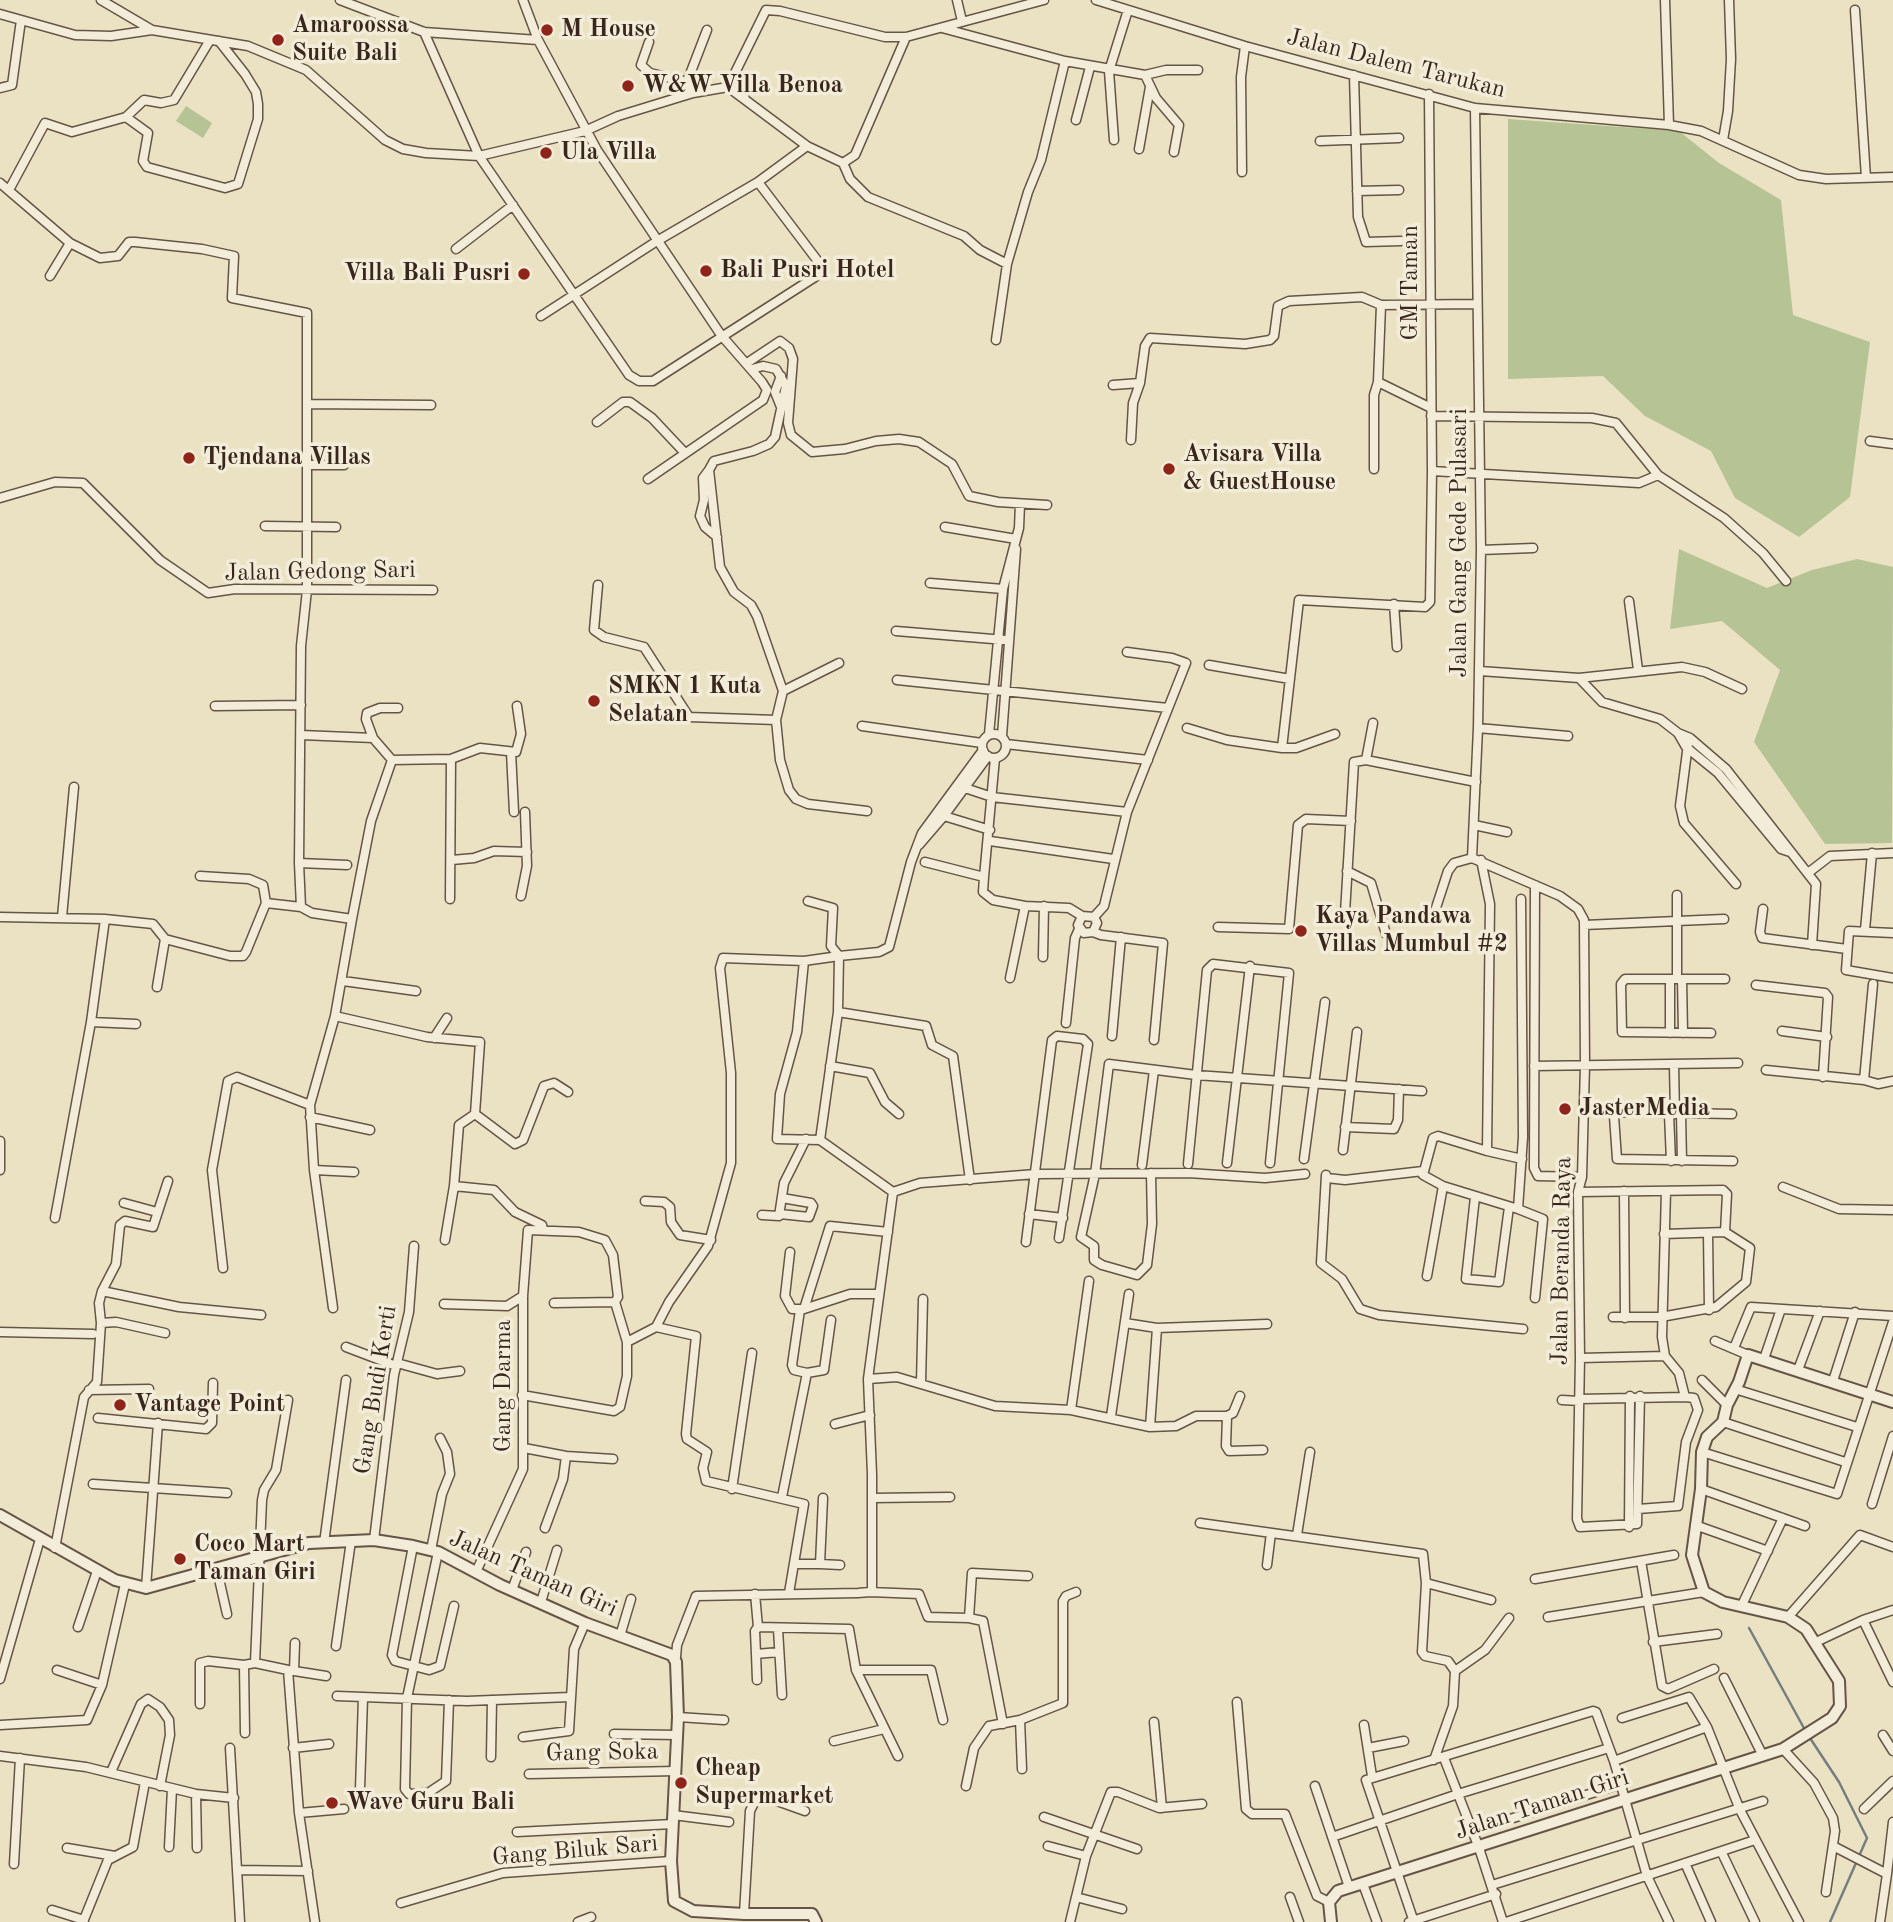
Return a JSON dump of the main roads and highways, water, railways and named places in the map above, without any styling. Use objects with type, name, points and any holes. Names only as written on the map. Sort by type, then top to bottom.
[{"type":"waterway","points":[[1749,1628],[1805,1730]]},
{"type":"waterway","points":[[1808,1735],[1839,1782],[1867,1838],[1830,1922]]},
{"type":"place","name":"M House","points":[[547,30]]},
{"type":"place","name":"Amaroossa Suite Bali","points":[[278,40]]},
{"type":"place","name":"W&W Villa Benoa","points":[[628,86]]},
{"type":"place","name":"Ula Villa","points":[[546,153]]},
{"type":"place","name":"Bali Pusri Hotel","points":[[706,271]]},
{"type":"place","name":"Villa Bali Pusri","points":[[524,274]]},
{"type":"place","name":"Tjendana Villas","points":[[189,458]]},
{"type":"place","name":"Avisara Villa & GuestHouse","points":[[1169,469]]},
{"type":"place","name":"SMKN 1 Kuta Selatan","points":[[594,701]]},
{"type":"place","name":"Kaya Pandawa Villas Mumbul #2","points":[[1301,931]]},
{"type":"place","name":"JasterMedia","points":[[1565,1109]]},
{"type":"place","name":"Vantage Point","points":[[120,1405]]},
{"type":"place","name":"Coco Mart Taman Giri","points":[[180,1559]]},
{"type":"place","name":"Cheap Supermarket","points":[[681,1783]]},
{"type":"place","name":"Wave Guru Bali","points":[[332,1803]]}]
